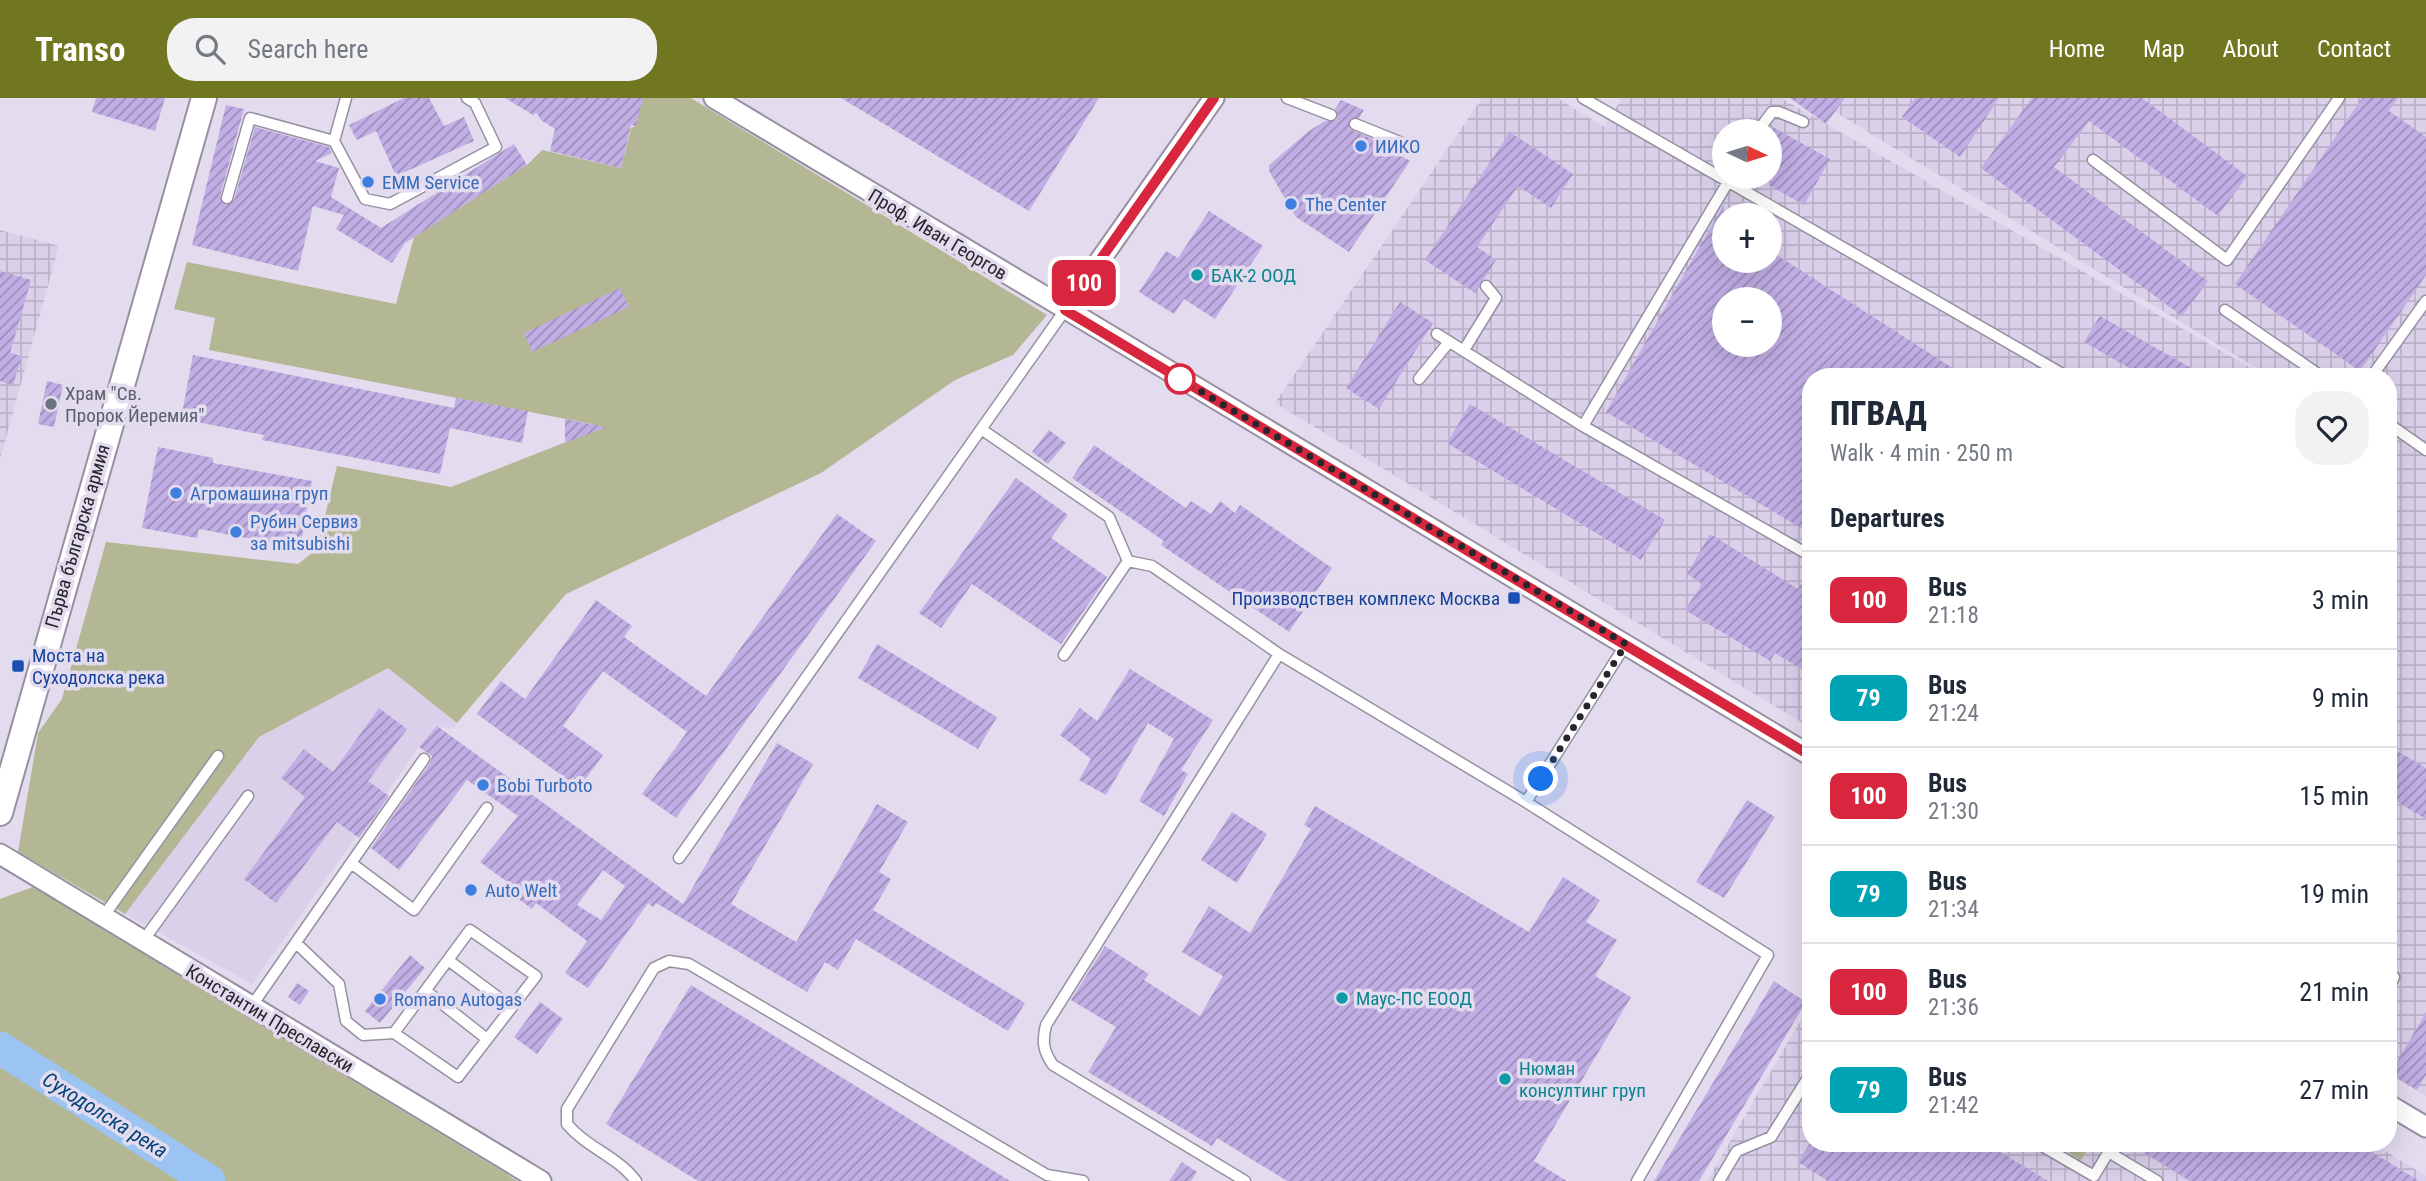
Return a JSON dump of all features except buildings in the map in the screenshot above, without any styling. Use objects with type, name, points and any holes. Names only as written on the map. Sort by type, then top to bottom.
[{"type":"street","name":"Първа българска армия","points":[[2,799],[204,98]]},
{"type":"street","name":"Проф. Иван Георгов","points":[[714,98],[1802,751]]},
{"type":"street","points":[[1065,310],[1214,98]]},
{"type":"street","name":"Константин Преславски","points":[[0,855],[541,1181]]},
{"type":"street","points":[[2397,1110],[2426,1127]]},
{"type":"lane","points":[[346,98],[334,141],[365,199],[390,204],[496,147],[475,103],[467,98]]},
{"type":"lane","points":[[1287,98],[1331,115]]},
{"type":"lane","points":[[1583,98],[1712,170]]},
{"type":"lane","points":[[2093,160],[2227,260],[2339,98]]},
{"type":"lane","points":[[1767,119],[1772,112],[1779,112],[1803,122]]},
{"type":"lane","points":[[227,198],[250,118],[334,141]]},
{"type":"lane","points":[[1355,124],[1412,146]]},
{"type":"lane","points":[[1583,426],[1724,189]]},
{"type":"lane","points":[[1744,189],[2052,368]]},
{"type":"lane","points":[[1464,350],[1496,298],[1486,286]]},
{"type":"lane","points":[[2378,368],[2426,301]]},
{"type":"lane","points":[[679,858],[1065,310]]},
{"type":"lane","points":[[2225,310],[2308,368]]},
{"type":"lane","points":[[1437,334],[1583,426],[1802,551]]},
{"type":"lane","points":[[1419,379],[1449,342]]},
{"type":"lane","points":[[981,429],[1109,517],[1128,561]]},
{"type":"lane","points":[[2397,430],[2426,450]]},
{"type":"lane","points":[[1128,561],[1152,566],[1279,654],[1527,802],[1768,955],[1637,1181]]},
{"type":"lane","points":[[1064,655],[1128,561]]},
{"type":"lane","points":[[1527,802],[1626,644]]},
{"type":"lane","points":[[1245,1181],[1053,1065],[1045,1054],[1043,1039],[1046,1025],[1279,654]]},
{"type":"lane","points":[[103,917],[218,756]]},
{"type":"lane","points":[[250,1007],[424,759]]},
{"type":"lane","points":[[143,941],[248,796]]},
{"type":"lane","points":[[351,863],[414,910],[487,808]]},
{"type":"lane","points":[[296,943],[339,984],[346,1021],[363,1035],[394,1033],[458,1077],[536,976],[470,930],[394,1033]]},
{"type":"lane","points":[[448,960],[511,1007]]},
{"type":"lane","points":[[636,1181],[625,1167],[578,1138],[567,1124],[567,1109],[654,968],[669,961],[689,964],[1047,1175],[1083,1181]]},
{"type":"lane","points":[[426,991],[487,1039]]},
{"type":"lane","points":[[1719,1181],[1737,1151],[1771,1137],[1802,1087]]},
{"type":"lane","points":[[2053,1152],[2094,1176],[2109,1152]]},
{"type":"lane","points":[[2114,1152],[2115,1156],[2157,1181]]},
{"type":"shaded area","points":[[1482,98],[1557,98],[1604,127],[1622,98],[1781,98],[2251,368],[1802,368],[1802,723],[1275,403]]},
{"type":"shaded area","points":[[1812,98],[2426,98],[2426,1096],[2397,1079],[2397,368],[2257,368]]},
{"type":"shaded area","points":[[0,230],[59,246],[0,459]]},
{"type":"shaded area","points":[[388,668],[457,723],[452,729],[437,726],[419,747],[252,984],[125,914],[259,737]]},
{"type":"shaded area","points":[[1802,1018],[1802,1152],[2387,1152],[2426,1176],[2426,1181],[1707,1181]]},
{"type":"green space","points":[[642,98],[691,98],[1047,315],[1013,355],[955,380],[821,473],[566,594],[457,723],[388,668],[259,737],[125,914],[18,852],[38,733],[62,699],[106,542],[298,564],[317,549],[337,466],[451,487],[594,431],[592,424],[209,350],[215,318],[174,309],[187,262],[396,304],[414,237],[527,165],[542,150],[621,168],[631,128],[636,126]]},
{"type":"green space","points":[[33,887],[517,1181],[0,1181],[0,899]]},
{"type":"green space","points":[[2068,1152],[2086,1152],[2081,1160]]},
{"type":"waterway","name":"Суходолска река","points":[[0,1048],[209,1181]]},
{"type":"bus line","name":"100","points":[[1214,98],[1065,310],[1802,751]]},
{"type":"place","name":"ИИКО","points":[[1361,146]]},
{"type":"place","name":"EMM Service","points":[[368,182]]},
{"type":"place","name":"The Center","points":[[1291,204]]},
{"type":"place","name":"БАК-2 ООД","points":[[1197,275]]},
{"type":"place","name":"Храм \"Св. Пророк Йеремия\"","points":[[51,404]]},
{"type":"place","name":"Агромашина груп","points":[[176,493]]},
{"type":"place","name":"Рубин Сервиз за mitsubishi","points":[[236,532]]},
{"type":"place","name":"Производствен комплекс Москва","points":[[1514,598]]},
{"type":"place","name":"Моста на Суходолска река","points":[[18,666]]},
{"type":"place","name":"Bobi Turboto","points":[[483,785]]},
{"type":"place","name":"Auto Welt","points":[[471,890]]},
{"type":"place","name":"Маус-ПС ЕООД","points":[[1342,998]]},
{"type":"place","name":"Romano Autogas","points":[[380,999]]},
{"type":"place","name":"Нюман консултинг груп","points":[[1505,1079]]},
{"type":"route","points":[[1180,379],[1626,644],[1541,779]]}]
